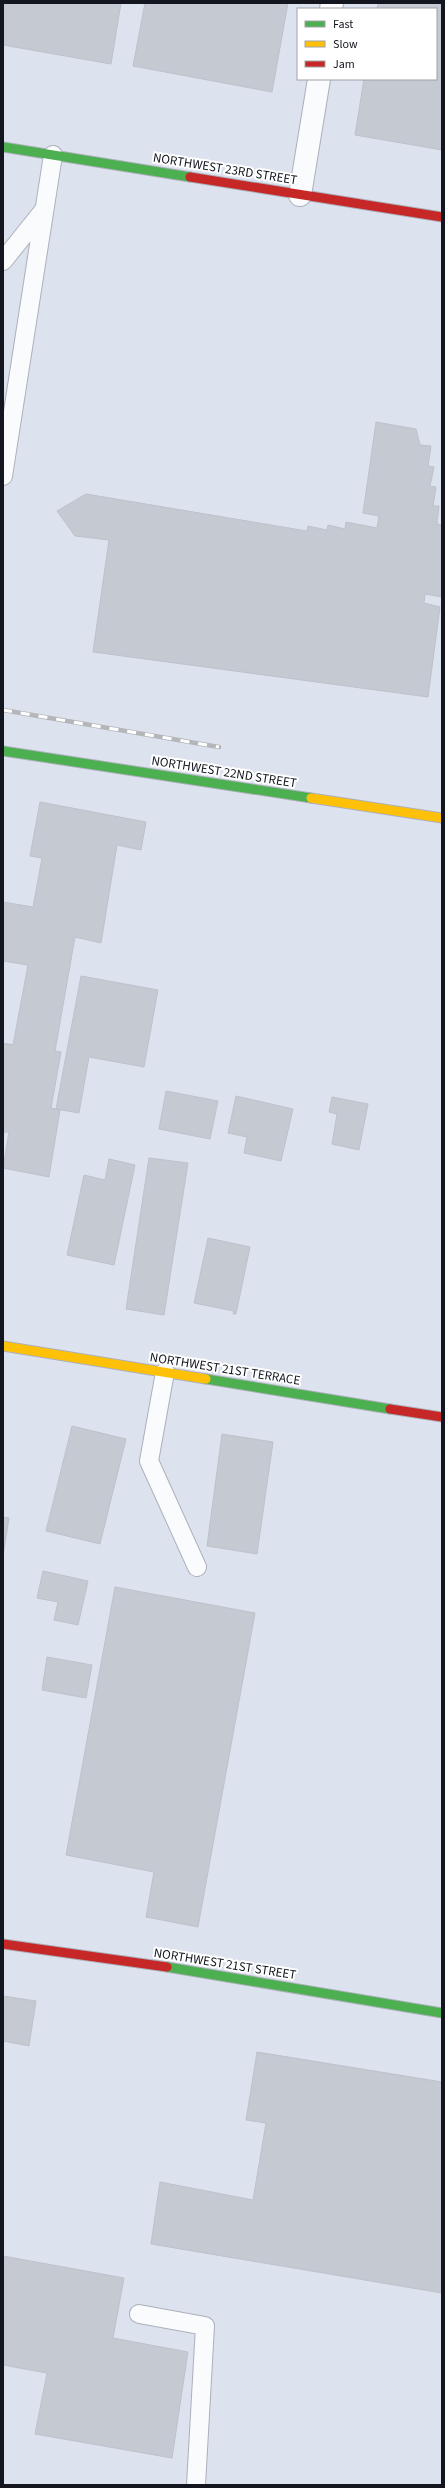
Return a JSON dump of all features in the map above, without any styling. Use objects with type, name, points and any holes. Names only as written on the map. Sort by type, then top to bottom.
[{"type":"street","points":[[300,195],[319,80]]},
{"type":"street","name":"NORTHWEST 23RD STREET","points":[[3,147],[442,217]]},
{"type":"street","name":"NORTHWEST 22ND STREET","points":[[3,751],[442,818]]},
{"type":"street","name":"NORTHWEST 21ST TERRACE","points":[[3,1346],[442,1417]]},
{"type":"street","name":"NORTHWEST 21ST STREET","points":[[3,1944],[194,1971],[442,2013]]},
{"type":"lane","points":[[3,476],[53,155]]},
{"type":"lane","points":[[3,262],[44,210]]},
{"type":"lane","points":[[165,1372],[149,1461],[197,1567]]},
{"type":"lane","points":[[139,2314],[205,2326],[196,2485]]},
{"type":"building","points":[[3,3],[121,3],[111,64],[3,45]]},
{"type":"building","points":[[145,3],[288,3],[272,92],[133,66]]},
{"type":"building","points":[[378,3],[442,3],[442,150],[355,135],[364,80],[437,80],[437,8],[377,8]]},
{"type":"building","points":[[376,422],[416,429],[420,445],[431,446],[428,466],[434,467],[430,486],[436,487],[433,506],[439,506],[437,524],[442,525],[442,597],[425,594],[424,603],[440,607],[428,697],[93,652],[109,540],[75,536],[57,511],[86,494],[307,531],[308,526],[327,530],[328,525],[345,529],[346,522],[377,528],[379,516],[363,513]]},
{"type":"building","points":[[40,802],[146,822],[141,850],[117,845],[101,943],[75,937],[55,1051],[61,1052],[51,1108],[60,1110],[49,1177],[3,1168],[9,1132],[4,1132],[3,1138],[3,1043],[13,1045],[28,965],[3,961],[3,902],[33,907],[42,858],[30,856]]},
{"type":"building","points":[[81,976],[158,990],[144,1067],[89,1057],[79,1113],[56,1109]]},
{"type":"building","points":[[166,1091],[218,1101],[210,1139],[159,1129]]},
{"type":"building","points":[[236,1096],[293,1109],[281,1161],[244,1153],[247,1137],[228,1133]]},
{"type":"building","points":[[332,1097],[368,1104],[359,1150],[332,1144],[337,1114],[329,1112]]},
{"type":"building","points":[[149,1158],[188,1163],[164,1315],[126,1309]]},
{"type":"building","points":[[109,1159],[135,1165],[114,1265],[67,1255],[84,1175],[105,1180]]},
{"type":"building","points":[[208,1238],[250,1247],[236,1314],[233,1314],[234,1311],[194,1303]]},
{"type":"building","points":[[72,1426],[126,1439],[100,1544],[46,1531]]},
{"type":"building","points":[[222,1434],[273,1442],[257,1554],[207,1546]]},
{"type":"building","points":[[3,1517],[9,1518],[3,1556]]},
{"type":"building","points":[[43,1571],[88,1581],[78,1625],[54,1620],[58,1602],[37,1598]]},
{"type":"building","points":[[115,1587],[255,1613],[198,1927],[146,1917],[154,1872],[66,1855]]},
{"type":"building","points":[[47,1657],[92,1665],[86,1698],[42,1690]]},
{"type":"building","points":[[3,1996],[36,2001],[29,2046],[3,2041]]},
{"type":"building","points":[[257,2052],[442,2082],[442,2293],[151,2244],[160,2182],[253,2200],[266,2123],[246,2120]]},
{"type":"building","points":[[3,2256],[124,2278],[113,2338],[188,2352],[172,2458],[35,2434],[47,2373],[3,2365]]},
{"type":"railway","points":[[3,710],[219,747]]},
{"type":"traffic: fast","points":[[3,147],[190,177]]},
{"type":"traffic: fast","points":[[3,751],[311,798]]},
{"type":"traffic: fast","points":[[206,1379],[390,1409]]},
{"type":"traffic: fast","points":[[167,1967],[442,2013]]},
{"type":"traffic: slow","points":[[311,798],[442,818]]},
{"type":"traffic: slow","points":[[3,1346],[206,1379]]},
{"type":"traffic: jam","points":[[190,177],[442,217]]},
{"type":"traffic: jam","points":[[390,1409],[442,1417]]},
{"type":"traffic: jam","points":[[3,1944],[167,1967]]}]
